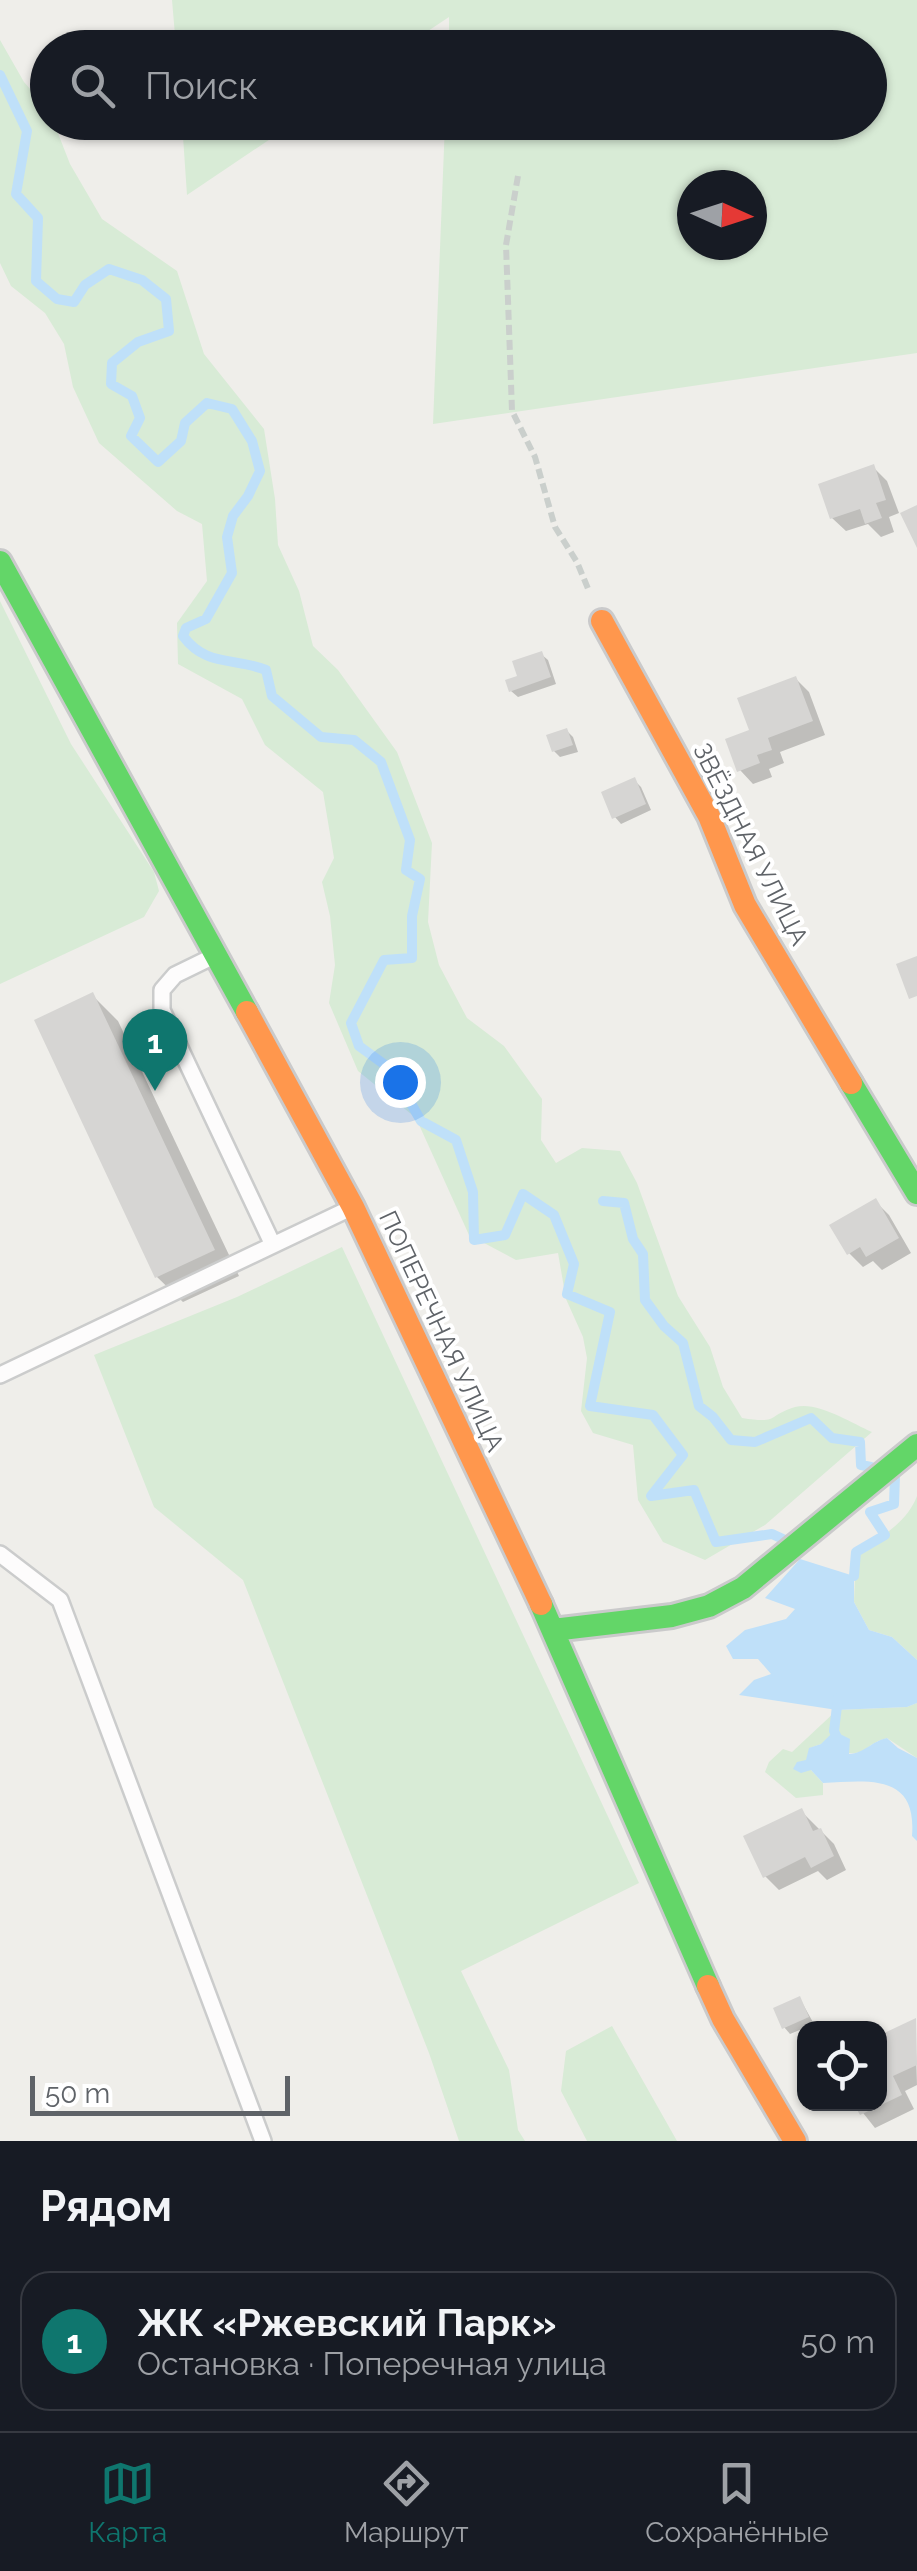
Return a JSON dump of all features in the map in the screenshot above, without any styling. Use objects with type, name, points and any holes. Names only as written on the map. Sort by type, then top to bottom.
[{"type":"street","name":"ПОПЕРЕЧНАЯ УЛИЦА","points":[[0,562],[353,1207],[553,1630],[723,2018],[795,2141]]},
{"type":"street","name":"ЗВЁЗДНАЯ УЛИЦА","points":[[602,621],[709,816],[745,905],[917,1193]]},
{"type":"street","points":[[553,1630],[672,1616],[709,1606],[743,1588],[917,1445]]},
{"type":"lane","points":[[216,956],[175,975],[162,990],[162,1010],[273,1245]]},
{"type":"lane","points":[[0,1375],[353,1207]]},
{"type":"lane","points":[[0,1554],[60,1600],[263,2141]]},
{"type":"path","points":[[518,176],[506,245],[512,411],[536,458],[555,527],[577,562],[602,621]]},
{"type":"green space","points":[[172,0],[917,0],[917,353],[433,424],[444,140],[887,140],[887,30],[449,30],[449,17],[430,30],[175,30]]},
{"type":"green space","points":[[0,40],[30,89],[30,140],[61,140],[102,219],[177,271],[204,354],[264,429],[278,545],[299,591],[313,646],[338,670],[397,752],[432,843],[428,922],[439,965],[467,1018],[504,1046],[542,1099],[541,1140],[556,1163],[582,1148],[620,1151],[637,1183],[678,1296],[710,1347],[723,1387],[742,1418],[768,1420],[795,1407],[814,1407],[872,1432],[765,1525],[705,1560],[663,1542],[638,1500],[633,1445],[593,1433],[581,1411],[587,1358],[583,1337],[566,1299],[558,1253],[516,1260],[469,1235],[416,1118],[358,1071],[329,1003],[335,965],[322,882],[334,858],[323,792],[265,745],[242,699],[178,664],[177,623],[207,581],[202,524],[177,511],[99,443],[73,387],[64,344],[45,313],[11,286],[0,263]]},
{"type":"green space","points":[[183,140],[269,140],[187,195]]},
{"type":"green space","points":[[0,601],[71,744],[154,872],[159,891],[144,917],[0,984]]},
{"type":"green space","points":[[342,1247],[639,1883],[461,1971],[509,2070],[518,2130],[525,2141],[459,2141],[429,2053],[243,1580],[154,1507],[94,1355],[237,1297]]},
{"type":"green space","points":[[917,1496],[917,1660],[892,1637],[869,1630],[854,1602],[856,1552],[900,1522]]},
{"type":"green space","points":[[917,1703],[917,1758],[887,1738],[854,1753],[821,1744],[810,1748],[811,1770],[823,1783],[823,1795],[796,1798],[765,1772],[769,1762],[783,1749],[792,1752],[837,1710],[907,1707]]},
{"type":"green space","points":[[612,2026],[677,2141],[587,2141],[561,2091],[566,2051]]},
{"type":"water","points":[[800,1559],[854,1576],[854,1602],[869,1630],[892,1637],[917,1660],[917,1703],[907,1707],[837,1710],[739,1695],[754,1680],[771,1674],[758,1659],[733,1659],[726,1646],[745,1630],[786,1619],[795,1609],[765,1598]]},
{"type":"water","points":[[834,1731],[850,1739],[849,1754],[887,1738],[917,1758],[917,1841],[912,1836],[907,1801],[898,1791],[873,1782],[823,1783],[811,1770],[801,1773],[793,1769],[797,1762],[806,1760],[809,1748],[821,1744]]},
{"type":"building","points":[[874,464],[886,500],[876,503],[882,518],[865,524],[860,509],[830,519],[818,484]]},
{"type":"building","points":[[917,505],[917,548],[900,513]]},
{"type":"building","points":[[542,651],[551,677],[509,692],[505,680],[517,676],[512,661]]},
{"type":"building","points":[[796,676],[813,721],[768,738],[772,750],[757,755],[760,763],[737,772],[725,739],[749,730],[737,698]]},
{"type":"building","points":[[567,728],[573,745],[552,752],[546,735]]},
{"type":"building","points":[[635,777],[646,804],[612,819],[601,792]]},
{"type":"building","points":[[917,956],[917,996],[909,999],[896,964]]},
{"type":"building","points":[[93,992],[215,1250],[155,1278],[34,1020]]},
{"type":"building","points":[[876,1198],[899,1238],[866,1257],[860,1247],[847,1255],[829,1225]]},
{"type":"building","points":[[802,1808],[813,1831],[821,1828],[834,1856],[811,1868],[805,1857],[763,1878],[743,1836]]},
{"type":"building","points":[[800,1996],[809,2017],[782,2029],[773,2008]]},
{"type":"building","points":[[916,2018],[917,2065],[893,2076],[902,2095],[887,2102],[887,2032]]},
{"type":"waterway","points":[[0,75],[27,131],[16,194],[38,218],[36,281],[57,299],[74,302],[85,285],[109,269],[142,280],[166,299],[169,331],[138,342],[112,363],[111,384],[132,396],[140,418],[131,436],[158,462],[181,441],[185,423],[207,403],[232,409],[252,441],[260,471],[233,516],[227,537],[232,573],[206,619],[186,628],[183,636],[201,653],[266,670],[272,696],[321,737],[354,740],[381,762],[410,840],[406,870],[420,879],[412,916],[412,958],[384,960],[351,1023],[359,1046],[392,1070],[421,1121],[456,1140],[473,1192],[474,1240],[505,1235],[523,1194],[554,1215],[574,1264],[567,1294],[610,1312],[590,1406],[653,1415],[683,1455],[651,1496],[694,1490],[716,1542],[772,1534],[785,1540]]},
{"type":"waterway","points":[[603,1201],[624,1203],[633,1239],[643,1254],[645,1300],[683,1343],[699,1406],[731,1440],[755,1442],[811,1418],[832,1438],[860,1442],[861,1465],[871,1467]]},
{"type":"waterway","points":[[854,1576],[856,1552],[885,1535],[870,1512],[894,1504],[895,1476]]},
{"type":"waterway","points":[[838,1698],[834,1731],[838,1740]]},
{"type":"traffic: fast","points":[[0,562],[247,1012]]},
{"type":"traffic: fast","points":[[851,1083],[917,1193]]},
{"type":"traffic: fast","points":[[553,1630],[672,1616],[709,1606],[743,1588],[917,1445]]},
{"type":"traffic: fast","points":[[541,1604],[708,1986]]},
{"type":"traffic: slow","points":[[602,621],[709,816],[745,905],[851,1083]]},
{"type":"traffic: slow","points":[[247,1012],[353,1207],[541,1604]]},
{"type":"traffic: slow","points":[[708,1986],[723,2019],[795,2141]]},
{"type":"place","name":"ЖК «Ржевский Парк»","points":[[155,1091]]}]
